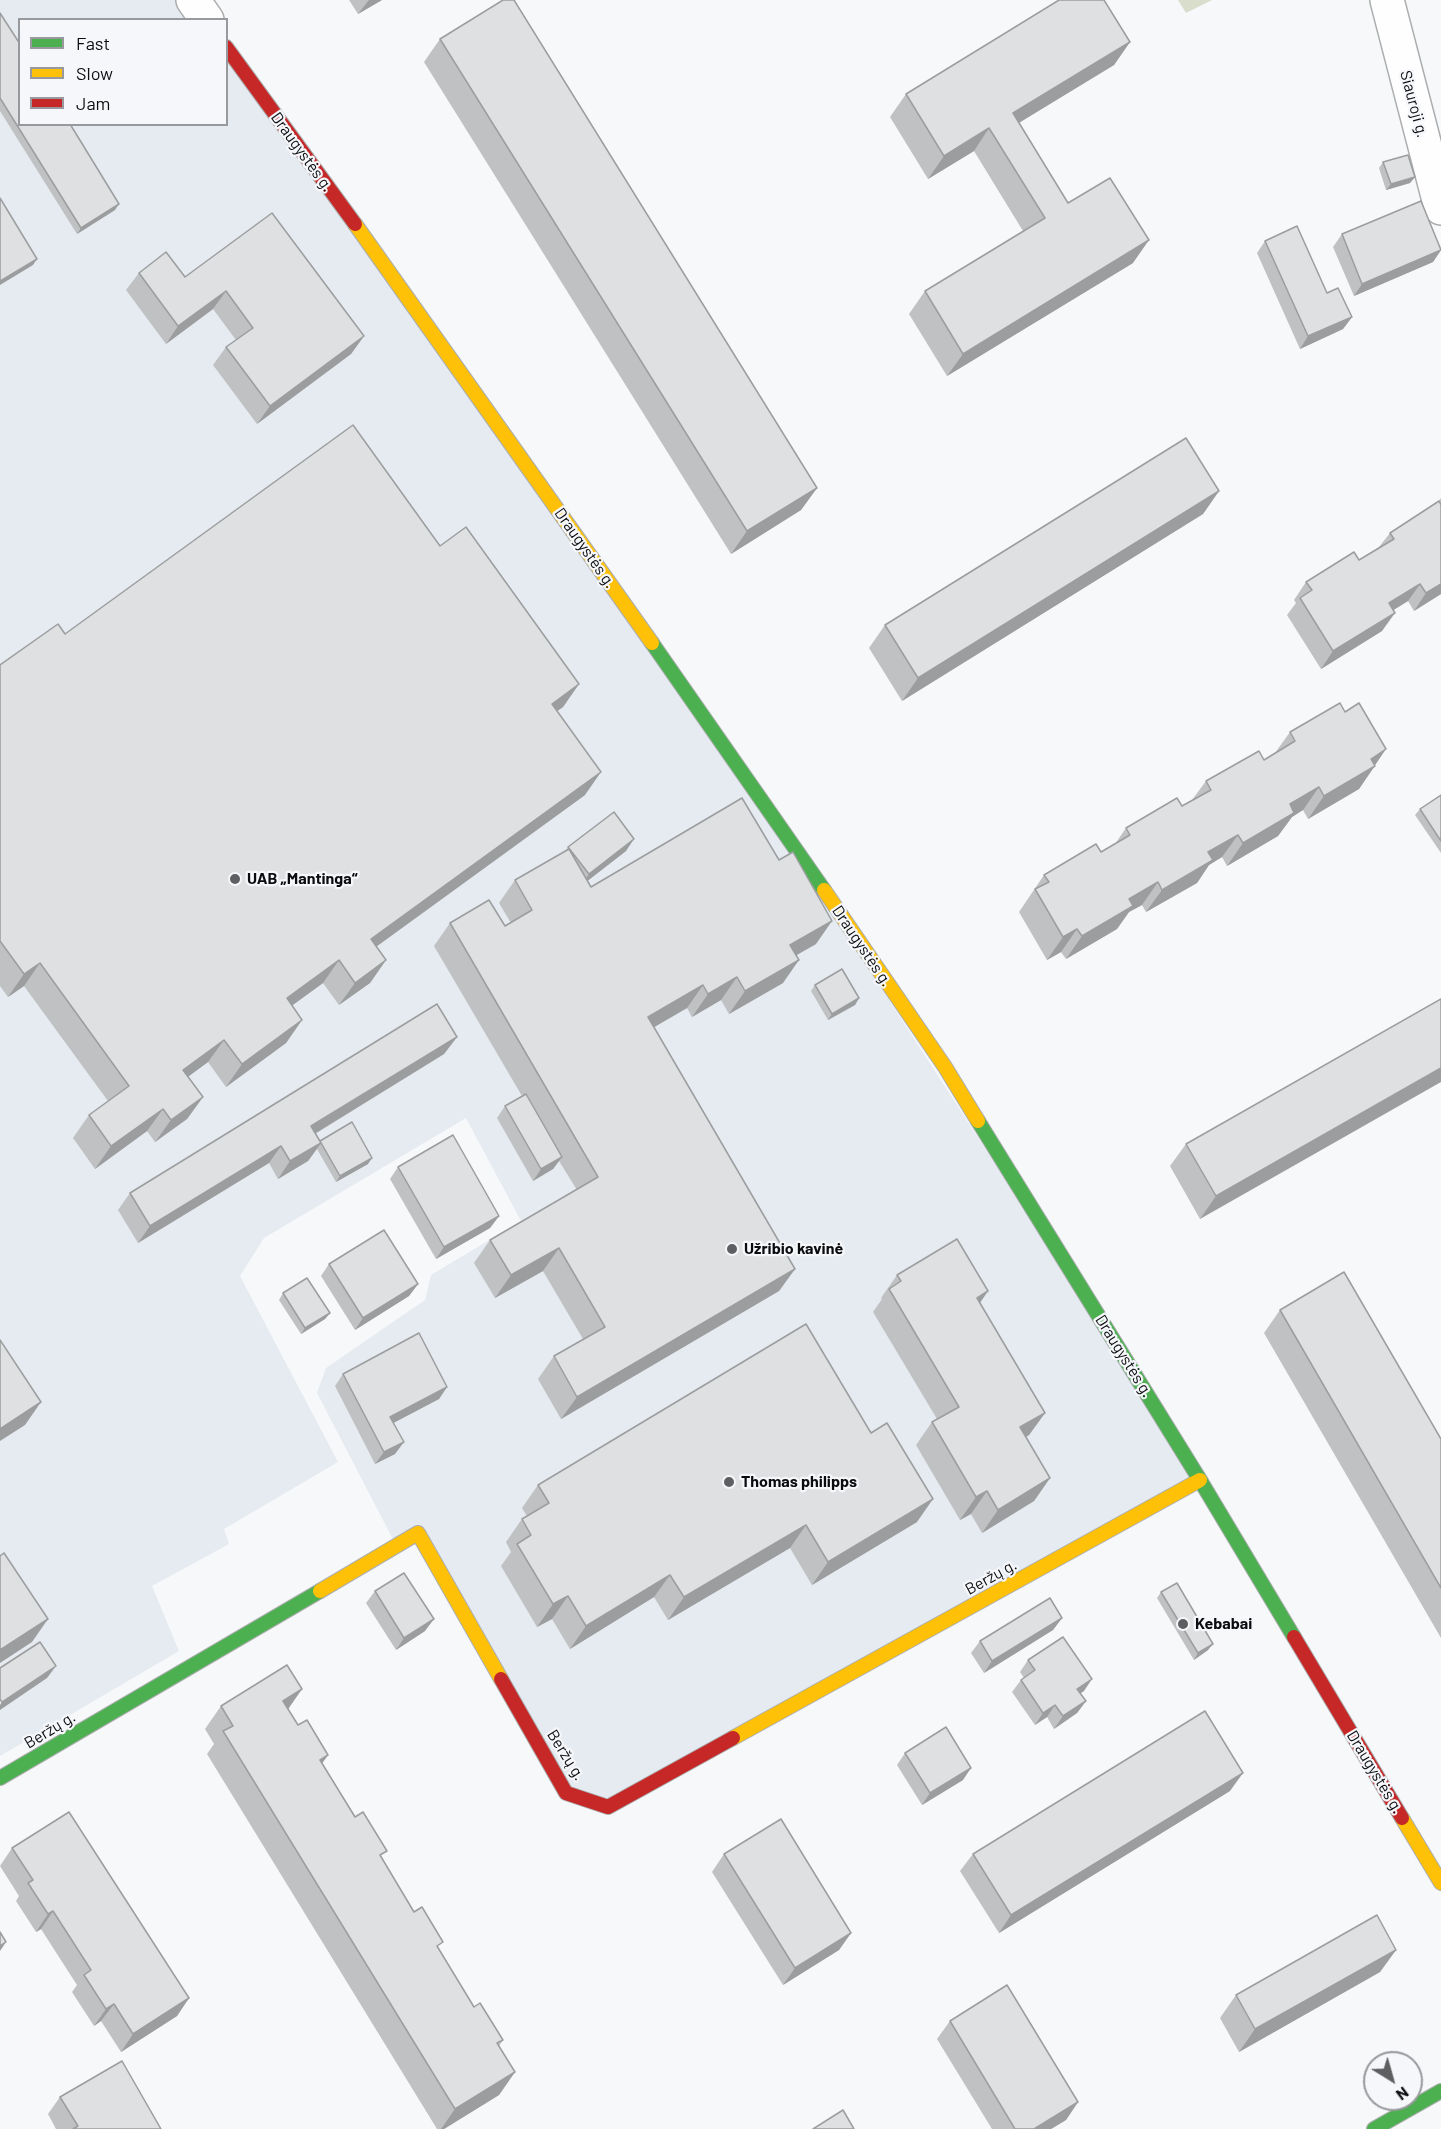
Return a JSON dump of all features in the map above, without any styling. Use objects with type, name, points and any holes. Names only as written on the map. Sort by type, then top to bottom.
[{"type":"street","points":[[193,0],[206,18]]},
{"type":"street","name":"Siauroji g.","points":[[1387,0],[1441,208]]},
{"type":"street","name":"Draugystės g.","points":[[228,50],[297,143],[712,727],[945,1067],[1200,1480],[1441,1883]]},
{"type":"street","name":"Beržų g.","points":[[0,1778],[418,1533],[567,1793],[608,1807],[1200,1480]]},
{"type":"street","points":[[1374,2129],[1441,2091]]},
{"type":"shaded area","points":[[0,0],[193,0],[206,18],[18,18],[18,126],[228,126],[228,48],[712,727],[1200,1480],[608,1807],[566,1793],[418,1534],[396,1545],[317,1393],[326,1368],[425,1300],[431,1275],[521,1221],[466,1118],[264,1238],[240,1276],[338,1462],[224,1529],[229,1544],[152,1586],[179,1651],[0,1756]]},
{"type":"green space","points":[[1178,0],[1212,0],[1186,13]]},
{"type":"building","points":[[503,0],[514,0],[817,488],[747,531],[440,39]]},
{"type":"building","points":[[1059,0],[1104,0],[1130,42],[1013,113],[1068,203],[1110,178],[1149,240],[963,354],[925,291],[1045,218],[989,128],[944,156],[906,94]]},
{"type":"building","points":[[0,13],[18,41],[18,126],[71,126],[119,204],[81,228],[0,98]]},
{"type":"building","points":[[1408,155],[1415,177],[1391,184],[1383,162]]},
{"type":"building","points":[[0,198],[37,259],[0,281]]},
{"type":"building","points":[[1421,201],[1441,250],[1362,284],[1342,234]]},
{"type":"building","points":[[272,213],[364,336],[270,406],[226,347],[253,328],[226,291],[178,326],[139,273],[166,252],[185,277]]},
{"type":"building","points":[[1297,226],[1327,293],[1338,288],[1352,317],[1308,336],[1265,241]]},
{"type":"building","name":"UAB „Mantinga“","points":[[353,425],[440,546],[466,527],[579,684],[552,704],[601,772],[371,939],[386,960],[355,983],[339,960],[287,998],[302,1020],[242,1064],[224,1040],[183,1070],[203,1097],[171,1120],[163,1109],[111,1146],[89,1115],[129,1086],[40,963],[24,974],[0,941],[0,665],[58,624],[65,634]]},
{"type":"building","points":[[1186,438],[1219,491],[918,678],[885,625]]},
{"type":"building","points":[[1439,501],[1441,505],[1441,584],[1426,593],[1420,584],[1389,603],[1395,613],[1333,651],[1300,598],[1312,590],[1306,582],[1354,552],[1359,560],[1394,539],[1390,533]]},
{"type":"building","points":[[1340,703],[1345,712],[1359,703],[1386,749],[1371,759],[1375,766],[1324,796],[1319,787],[1290,804],[1294,813],[1243,843],[1238,835],[1208,852],[1213,860],[1162,890],[1158,882],[1129,899],[1133,906],[1082,936],[1077,929],[1063,937],[1035,889],[1049,882],[1044,875],[1096,844],[1101,852],[1130,835],[1126,828],[1177,798],[1182,806],[1211,790],[1206,781],[1259,751],[1264,760],[1295,741],[1290,732]]},
{"type":"building","points":[[1441,795],[1441,841],[1420,809]]},
{"type":"building","points":[[742,798],[779,860],[793,852],[832,921],[790,945],[799,960],[745,991],[737,977],[708,994],[703,985],[648,1017],[795,1269],[577,1397],[554,1356],[605,1327],[559,1248],[511,1275],[490,1240],[598,1177],[450,923],[489,900],[505,926],[532,910],[515,880],[569,849],[591,887]]},
{"type":"building","points":[[614,812],[634,839],[589,874],[568,847]]},
{"type":"building","points":[[842,969],[859,998],[832,1014],[815,985]]},
{"type":"building","points":[[1441,999],[1441,1068],[1216,1196],[1186,1144]]},
{"type":"building","points":[[437,1004],[457,1037],[311,1126],[321,1143],[290,1161],[281,1146],[150,1226],[130,1193]]},
{"type":"building","points":[[526,1094],[562,1157],[541,1169],[505,1106]]},
{"type":"building","points":[[352,1122],[372,1158],[340,1176],[320,1141]]},
{"type":"building","points":[[453,1135],[499,1216],[444,1247],[398,1167]]},
{"type":"building","points":[[384,1230],[418,1284],[363,1318],[329,1264]]},
{"type":"building","points":[[957,1239],[988,1291],[977,1298],[1045,1413],[1020,1427],[1050,1478],[998,1510],[987,1491],[976,1497],[932,1422],[959,1407],[889,1289],[901,1281],[897,1275]]},
{"type":"building","points":[[1344,1272],[1441,1439],[1441,1588],[1280,1310]]},
{"type":"building","points":[[307,1278],[330,1313],[305,1328],[283,1293]]},
{"type":"building","name":"Thomas philipps","points":[[806,1324],[871,1433],[887,1423],[933,1499],[828,1562],[806,1525],[684,1597],[670,1575],[586,1626],[568,1596],[553,1604],[517,1544],[531,1535],[522,1519],[549,1503],[538,1485]]},
{"type":"building","points":[[419,1333],[447,1387],[390,1417],[404,1442],[384,1452],[343,1374]]},
{"type":"building","points":[[0,1340],[41,1402],[0,1429]]},
{"type":"building","points":[[4,1553],[48,1619],[0,1650],[0,1556]]},
{"type":"building","points":[[404,1573],[434,1619],[404,1638],[375,1591]]},
{"type":"building","points":[[1177,1583],[1213,1644],[1198,1653],[1161,1592]]},
{"type":"building","points":[[1050,1598],[1062,1618],[992,1661],[980,1641]]},
{"type":"building","points":[[1063,1637],[1092,1679],[1077,1689],[1086,1701],[1063,1716],[1055,1705],[1043,1713],[1021,1680],[1035,1670],[1028,1660]]},
{"type":"building","points":[[40,1642],[56,1666],[2,1702],[0,1699],[0,1668]]},
{"type":"building","points":[[287,1665],[302,1689],[283,1701],[298,1725],[307,1720],[328,1755],[320,1760],[355,1817],[363,1812],[387,1851],[380,1855],[414,1912],[422,1907],[443,1942],[437,1946],[474,2007],[480,2003],[503,2040],[497,2043],[515,2072],[455,2109],[223,1731],[233,1726],[221,1706]]},
{"type":"building","points":[[1205,1711],[1243,1773],[1011,1915],[973,1854]]},
{"type":"building","points":[[946,1727],[971,1768],[930,1793],[905,1753]]},
{"type":"building","points":[[69,1812],[189,1998],[133,2034],[114,2004],[106,2009],[84,1975],[91,1970],[53,1911],[48,1914],[28,1883],[33,1880],[12,1848]]},
{"type":"building","points":[[781,1819],[851,1933],[795,1968],[724,1854]]},
{"type":"building","points":[[1377,1915],[1396,1950],[1255,2029],[1236,1995]]},
{"type":"building","points":[[0,1932],[6,1942],[0,1946]]},
{"type":"building","points":[[1007,1985],[1078,2102],[1034,2129],[1015,2129],[950,2021]]},
{"type":"building","points":[[122,2061],[161,2129],[73,2129],[78,2126],[60,2097]]},
{"type":"building","points":[[843,2110],[854,2129],[813,2129]]},
{"type":"traffic: fast","points":[[652,643],[824,890]]},
{"type":"traffic: fast","points":[[978,1121],[1200,1480],[1294,1637]]},
{"type":"traffic: fast","points":[[0,1778],[320,1591]]},
{"type":"traffic: fast","points":[[1374,2129],[1441,2091]]},
{"type":"traffic: slow","points":[[355,224],[652,643]]},
{"type":"traffic: slow","points":[[824,890],[945,1067],[978,1121]]},
{"type":"traffic: slow","points":[[733,1738],[1200,1480]]},
{"type":"traffic: slow","points":[[320,1591],[418,1533],[501,1679]]},
{"type":"traffic: slow","points":[[1402,1818],[1441,1883]]},
{"type":"traffic: jam","points":[[228,50],[355,224]]},
{"type":"traffic: jam","points":[[1294,1637],[1402,1818]]},
{"type":"traffic: jam","points":[[501,1679],[566,1793],[608,1807],[733,1738]]},
{"type":"place","name":"UAB „Mantinga“","points":[[235,879]]},
{"type":"place","name":"Užribio kavinė","points":[[732,1249]]},
{"type":"place","name":"Thomas philipps","points":[[729,1482]]},
{"type":"place","name":"Kebabai","points":[[1183,1624]]}]
